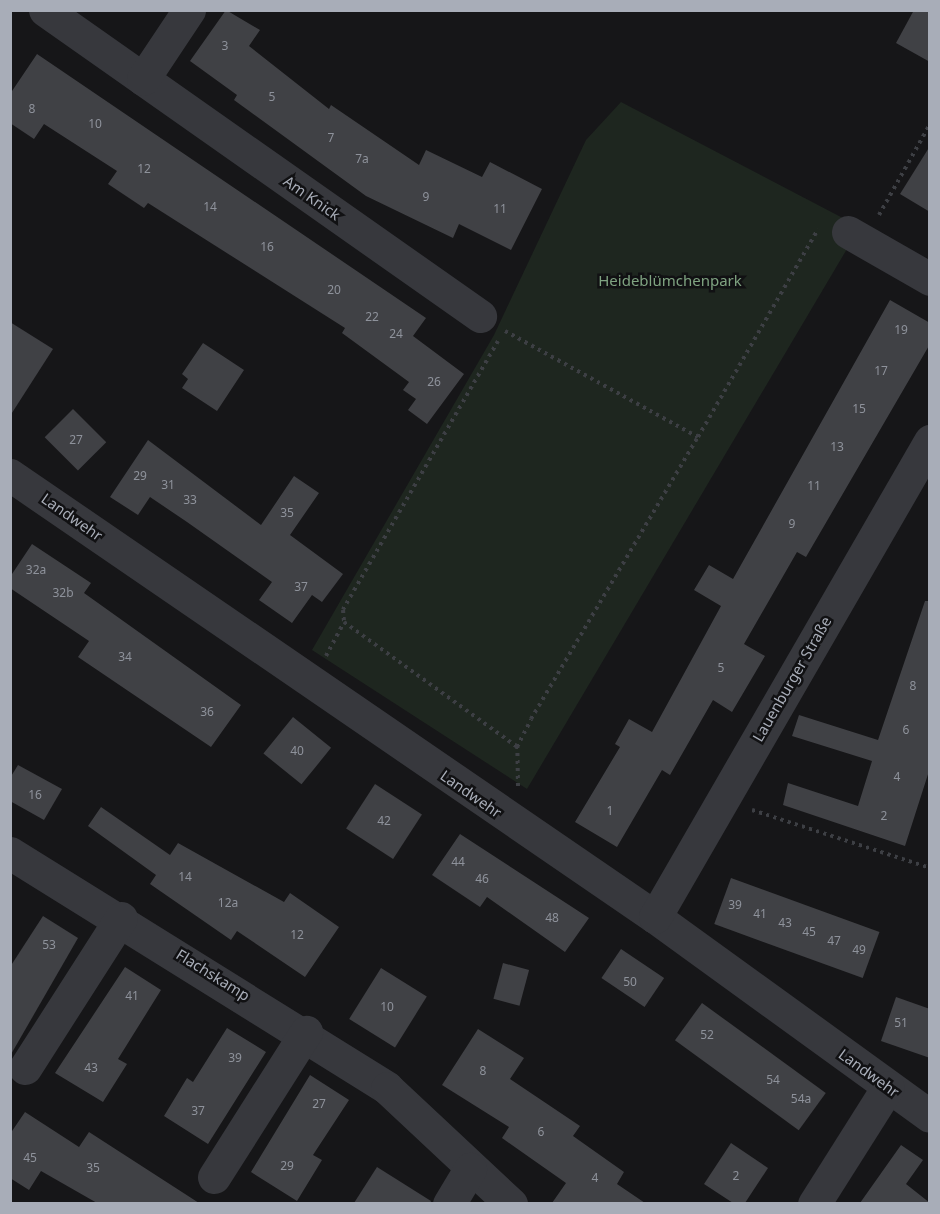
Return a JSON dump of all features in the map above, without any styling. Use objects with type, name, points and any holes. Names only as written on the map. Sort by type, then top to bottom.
[{"type":"street","name":"Am Knick","points":[[45,10],[492,323]]},
{"type":"street","points":[[143,79],[189,10]]},
{"type":"street","points":[[856,237],[930,279]]},
{"type":"street","name":"Lauenburger Straße","points":[[655,917],[930,441]]},
{"type":"street","name":"Landwehr","points":[[10,475],[504,817],[655,917],[930,1116]]},
{"type":"street","name":"Flachskamp","points":[[10,853],[121,918],[306,1032],[387,1088],[470,1169],[511,1203]]},
{"type":"street","points":[[25,1068],[121,918]]},
{"type":"street","points":[[214,1177],[306,1032]]},
{"type":"street","points":[[814,1203],[888,1087]]},
{"type":"street","points":[[449,1203],[470,1169]]},
{"type":"path","points":[[504,817],[520,777],[517,747],[823,219],[856,237],[930,124]]},
{"type":"path","points":[[310,681],[344,622],[343,610],[492,323],[698,437]]},
{"type":"path","points":[[344,622],[517,747]]},
{"type":"path","points":[[723,800],[930,868]]},
{"type":"green space","name":"Heideblümchenpark","points":[[621,102],[860,227],[527,789],[312,650],[494,335],[586,140]]},
{"type":"building","points":[[226,10],[260,30],[249,46],[329,109],[331,105],[419,165],[426,150],[482,177],[490,162],[542,189],[511,250],[459,224],[453,238],[366,196],[234,100],[237,95],[190,61]]},
{"type":"building","points":[[914,10],[930,10],[930,62],[896,43]]},
{"type":"building","points":[[37,54],[426,318],[413,336],[464,374],[427,424],[408,410],[416,399],[403,390],[409,382],[342,333],[345,328],[148,203],[144,208],[108,184],[117,171],[44,124],[34,139],[10,123],[10,94]]},
{"type":"building","points":[[930,146],[930,212],[900,194]]},
{"type":"building","points":[[890,300],[930,323],[930,344],[806,557],[797,552],[744,644],[765,656],[732,712],[713,700],[670,775],[662,770],[617,847],[575,822],[620,747],[615,744],[629,719],[652,732],[721,606],[694,590],[709,565],[733,579]]},
{"type":"building","points":[[10,322],[53,349],[10,416]]},
{"type":"building","points":[[203,343],[244,370],[217,411],[182,388],[188,379],[182,374]]},
{"type":"building","points":[[73,409],[106,442],[78,471],[45,437]]},
{"type":"building","points":[[148,440],[261,525],[294,476],[319,493],[290,535],[343,574],[322,602],[312,595],[292,623],[259,600],[272,582],[187,522],[150,497],[138,515],[110,497]]},
{"type":"building","points":[[32,544],[91,583],[84,593],[241,705],[211,747],[78,657],[89,641],[10,588],[10,577]]},
{"type":"building","points":[[925,601],[930,601],[930,768],[905,846],[783,805],[788,783],[858,806],[872,761],[792,736],[799,715],[878,740]]},
{"type":"building","points":[[293,717],[331,748],[302,784],[263,754]]},
{"type":"building","points":[[18,765],[62,789],[44,820],[10,801],[10,778]]},
{"type":"building","points":[[375,784],[422,814],[393,859],[346,828]]},
{"type":"building","points":[[101,807],[170,855],[178,843],[284,902],[290,893],[339,927],[305,977],[237,931],[231,940],[150,884],[156,875],[88,826]]},
{"type":"building","points":[[460,834],[589,918],[565,952],[487,897],[480,907],[432,875]]},
{"type":"building","points":[[731,878],[879,932],[863,978],[714,924]]},
{"type":"building","points":[[43,916],[78,938],[10,1056],[10,967]]},
{"type":"building","points":[[621,949],[664,978],[645,1007],[601,978]]},
{"type":"building","points":[[503,963],[529,970],[520,1006],[493,999]]},
{"type":"building","points":[[125,967],[161,990],[118,1059],[127,1064],[103,1102],[55,1073]]},
{"type":"building","points":[[381,968],[427,997],[395,1047],[349,1019]]},
{"type":"building","points":[[896,997],[930,1009],[930,1058],[881,1041]]},
{"type":"building","points":[[702,1003],[826,1093],[799,1130],[675,1040]]},
{"type":"building","points":[[227,1028],[266,1052],[208,1144],[164,1116],[187,1078],[193,1082]]},
{"type":"building","points":[[478,1029],[524,1058],[510,1079],[580,1126],[573,1136],[624,1172],[617,1184],[645,1203],[552,1203],[566,1183],[502,1138],[509,1127],[442,1085]]},
{"type":"building","points":[[310,1075],[349,1100],[313,1155],[322,1160],[297,1201],[251,1172]]},
{"type":"building","points":[[25,1112],[79,1147],[89,1132],[199,1203],[97,1203],[41,1171],[29,1190],[10,1178],[10,1134]]},
{"type":"building","points":[[731,1143],[768,1168],[745,1203],[733,1203],[704,1184]]},
{"type":"building","points":[[901,1145],[923,1160],[906,1184],[930,1203],[860,1203]]},
{"type":"building","points":[[377,1167],[431,1201],[430,1203],[354,1203]]}]
